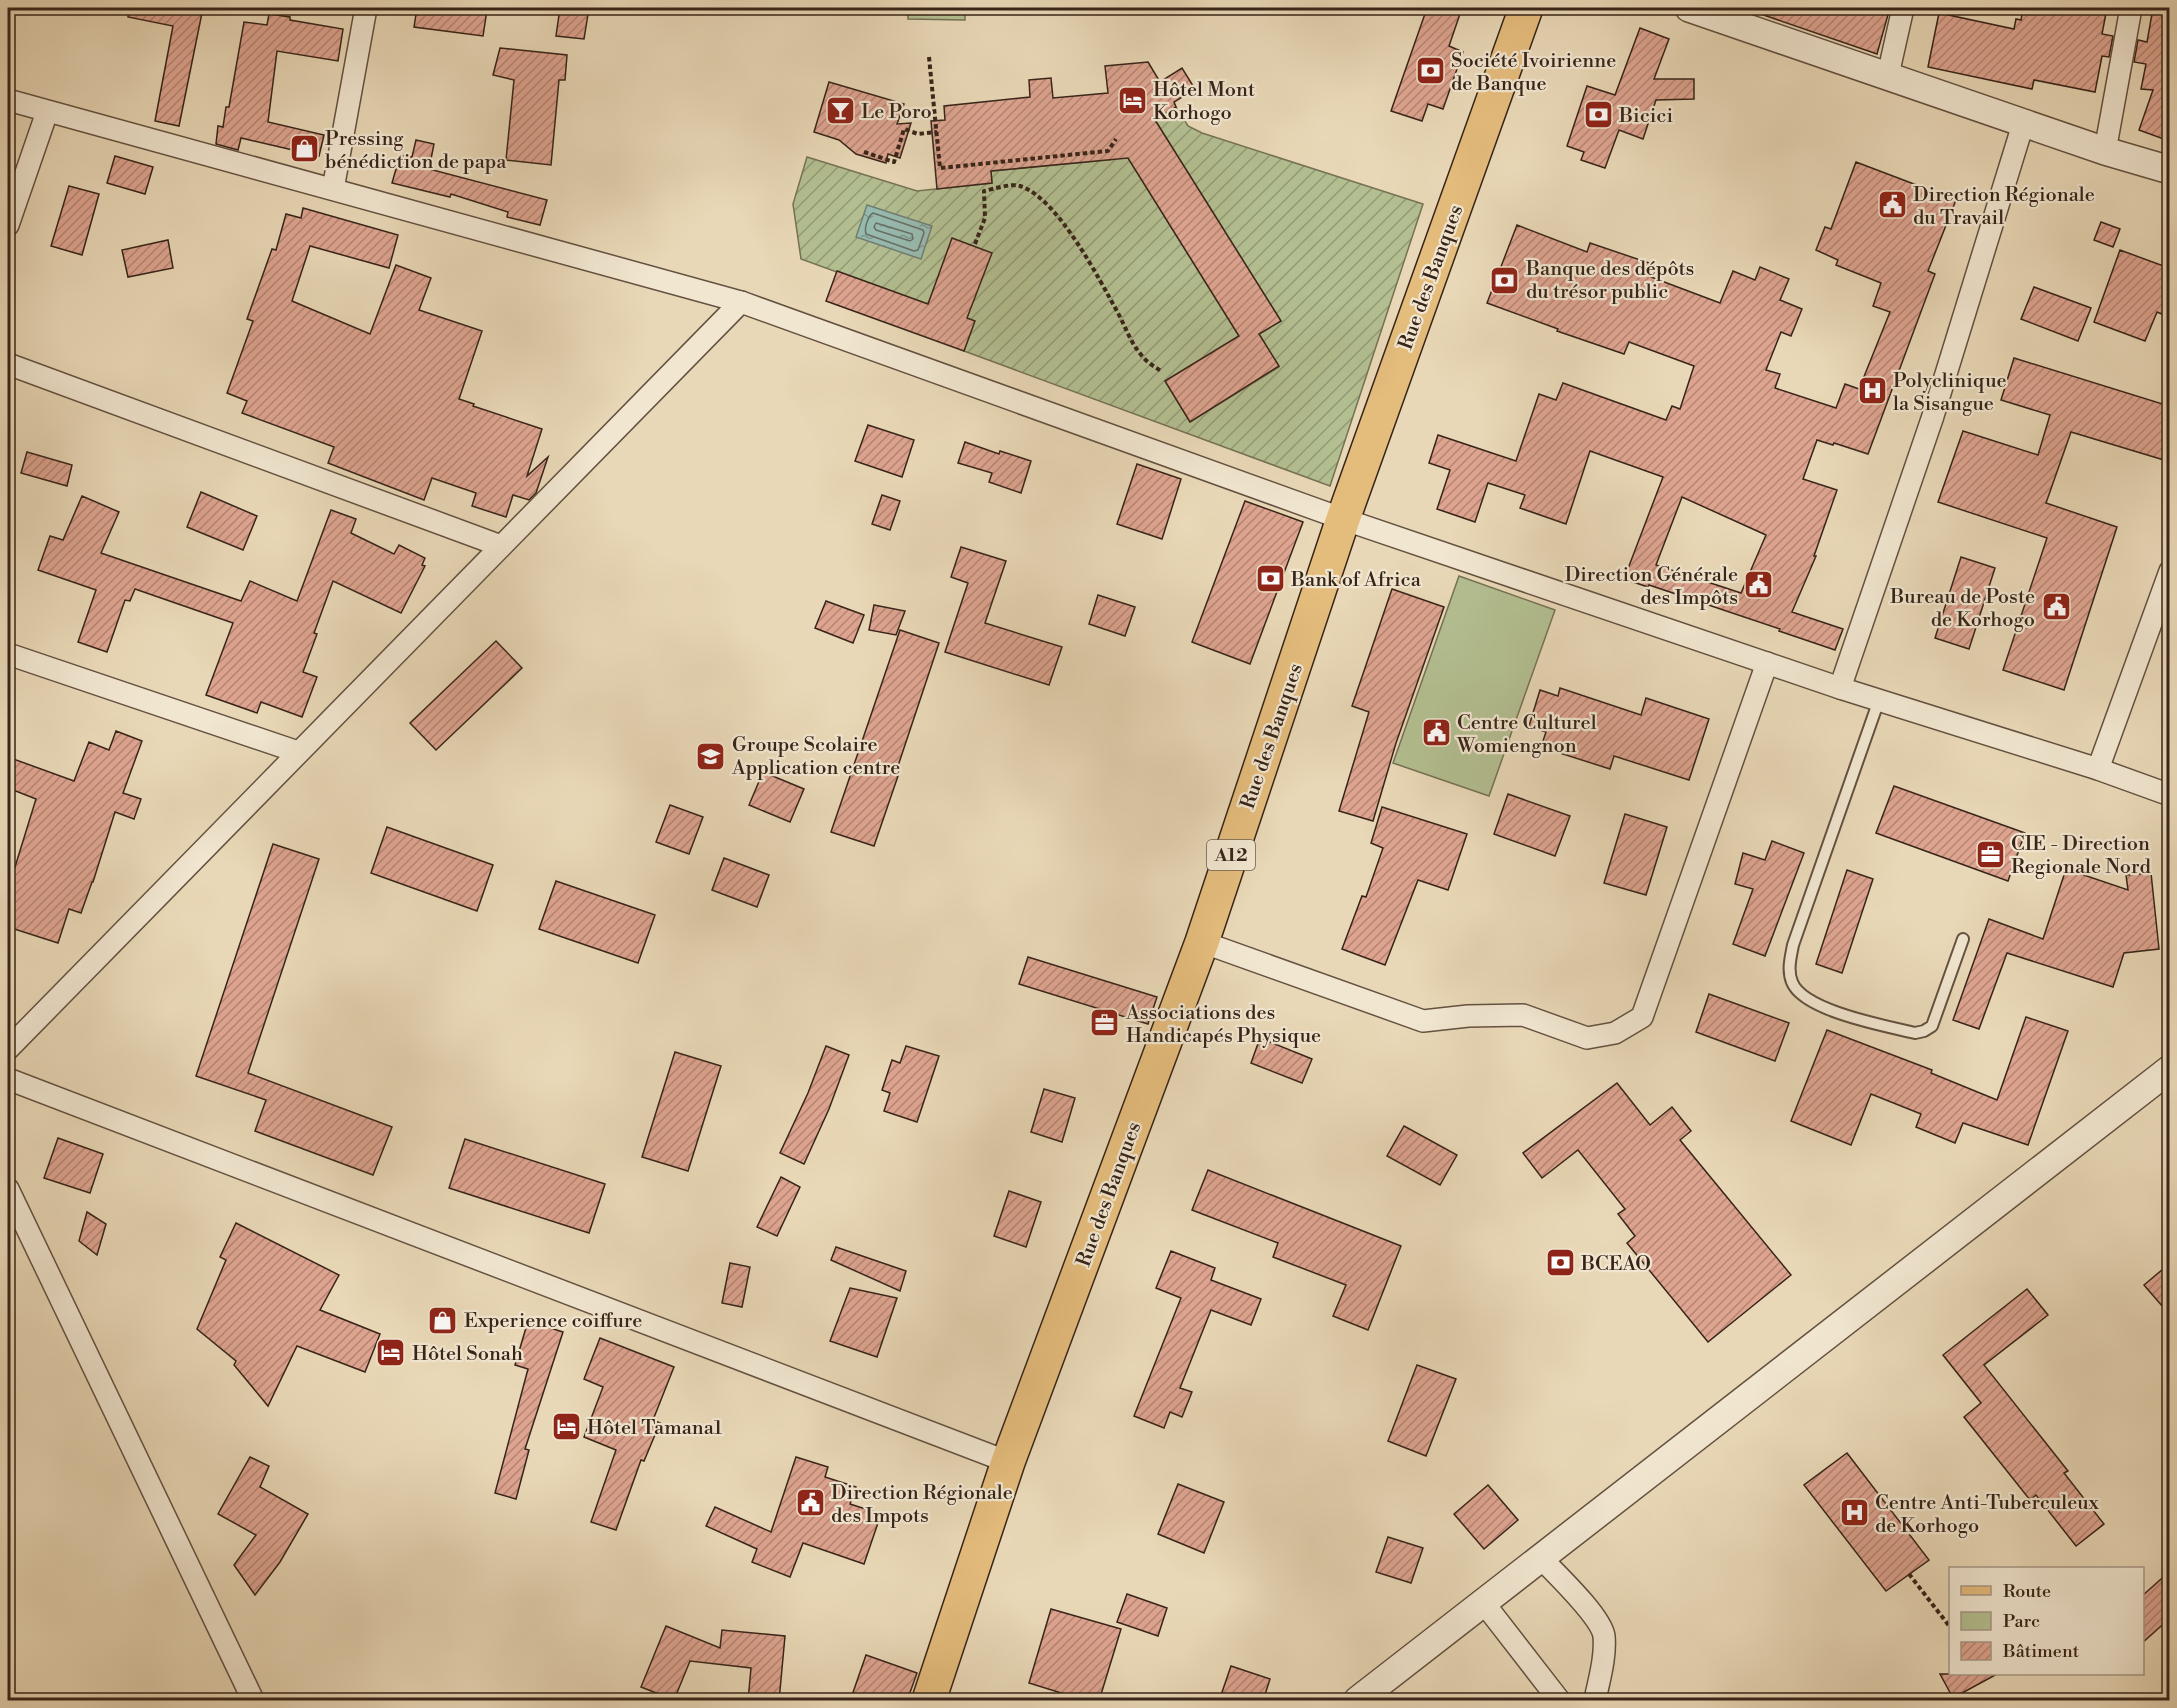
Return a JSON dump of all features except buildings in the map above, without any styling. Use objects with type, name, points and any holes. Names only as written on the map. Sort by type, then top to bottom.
[{"type":"main road","name":"Rue des Banques","points":[[928,1701],[1008,1462],[1202,942],[1343,519],[1526,8]]},
{"type":"street","points":[[333,189],[366,8]]},
{"type":"street","points":[[1689,8],[2105,151],[2169,170]]},
{"type":"street","points":[[1888,75],[1903,8]]},
{"type":"street","points":[[2105,151],[2131,8]]},
{"type":"street","points":[[8,100],[741,302],[1343,519],[1840,688],[2098,769],[2169,795]]},
{"type":"street","points":[[8,225],[47,112]]},
{"type":"street","points":[[1840,688],[1932,416],[2024,122]]},
{"type":"street","points":[[8,1049],[741,302]]},
{"type":"street","points":[[8,364],[501,546]]},
{"type":"street","points":[[2098,769],[2169,571]]},
{"type":"street","points":[[8,654],[298,752]]},
{"type":"street","points":[[1202,942],[1423,1021],[1468,1016],[1522,1015],[1587,1038],[1615,1033],[1642,1017],[1767,663]]},
{"type":"street","points":[[1358,1701],[1540,1557],[2169,1070]]},
{"type":"street","points":[[8,1079],[1008,1462]]},
{"type":"street","points":[[8,1189],[253,1701]]},
{"type":"street","points":[[1540,1557],[1582,1600],[1604,1634],[1602,1666],[1595,1701]]},
{"type":"street","points":[[1483,1602],[1559,1701]]},
{"type":"lane","points":[[1879,700],[1793,945],[1789,963],[1792,982],[1802,995],[1837,1014],[1915,1034],[1932,1026],[1964,939]]},
{"type":"path","points":[[929,57],[940,168],[1108,151],[1116,139]]},
{"type":"path","points":[[864,152],[894,162],[904,129],[918,134],[937,132]]},
{"type":"path","points":[[975,244],[984,218],[984,190],[1018,185],[1037,195],[1056,214],[1078,244],[1119,314],[1130,339],[1144,358],[1161,371]]},
{"type":"path","points":[[1909,1575],[1949,1626]]},
{"type":"green space","points":[[908,8],[965,8],[965,20],[908,19]]},
{"type":"green space","points":[[1176,107],[1188,126],[1202,133],[1423,204],[1330,486],[964,351],[974,322],[801,259],[793,204],[807,157],[917,191],[992,183],[991,171],[1115,159],[1113,134],[1239,336],[1165,381],[1190,422],[1279,367],[1259,334],[1281,321],[1155,120]]},
{"type":"green space","points":[[1459,576],[1555,610],[1489,796],[1393,763]]},
{"type":"water","points":[[867,205],[932,226],[921,259],[856,237]]},
{"type":"place","name":"Société Ivoirienne de Banque","points":[[1430,71]]},
{"type":"place","name":"Hôtel Mont Korhogo","points":[[1132,100]]},
{"type":"place","name":"Le Poro","points":[[840,111]]},
{"type":"place","name":"Bicici","points":[[1598,115]]},
{"type":"place","name":"Pressing bénédiction de papa","points":[[304,149]]},
{"type":"place","name":"Direction Régionale du Travail","points":[[1892,205]]},
{"type":"place","name":"Banque des dépôts du trésor public","points":[[1505,280]]},
{"type":"place","name":"Polyclinique la Sisangue","points":[[1872,391]]},
{"type":"place","name":"Bank of Africa","points":[[1270,579]]},
{"type":"place","name":"Direction Générale des Impôts","points":[[1759,585]]},
{"type":"place","name":"Bureau de Poste de Korhogo","points":[[2056,607]]},
{"type":"place","name":"Centre Culturel Womiengnon","points":[[1436,733]]},
{"type":"place","name":"Groupe Scolaire Application centre","points":[[711,756]]},
{"type":"place","name":"CIE - Direction Regionale Nord","points":[[1990,854]]},
{"type":"place","name":"Associations des Handicapés Physique","points":[[1105,1023]]},
{"type":"place","name":"BCEAO","points":[[1560,1263]]},
{"type":"place","name":"Experience coiffure","points":[[443,1320]]},
{"type":"place","name":"Hôtel Sonah","points":[[391,1353]]},
{"type":"place","name":"Hôtel Tamana1","points":[[566,1427]]},
{"type":"place","name":"Direction Régionale des Impots","points":[[810,1503]]},
{"type":"place","name":"Centre Anti-Tuberculeux de Korhogo","points":[[1854,1513]]}]
